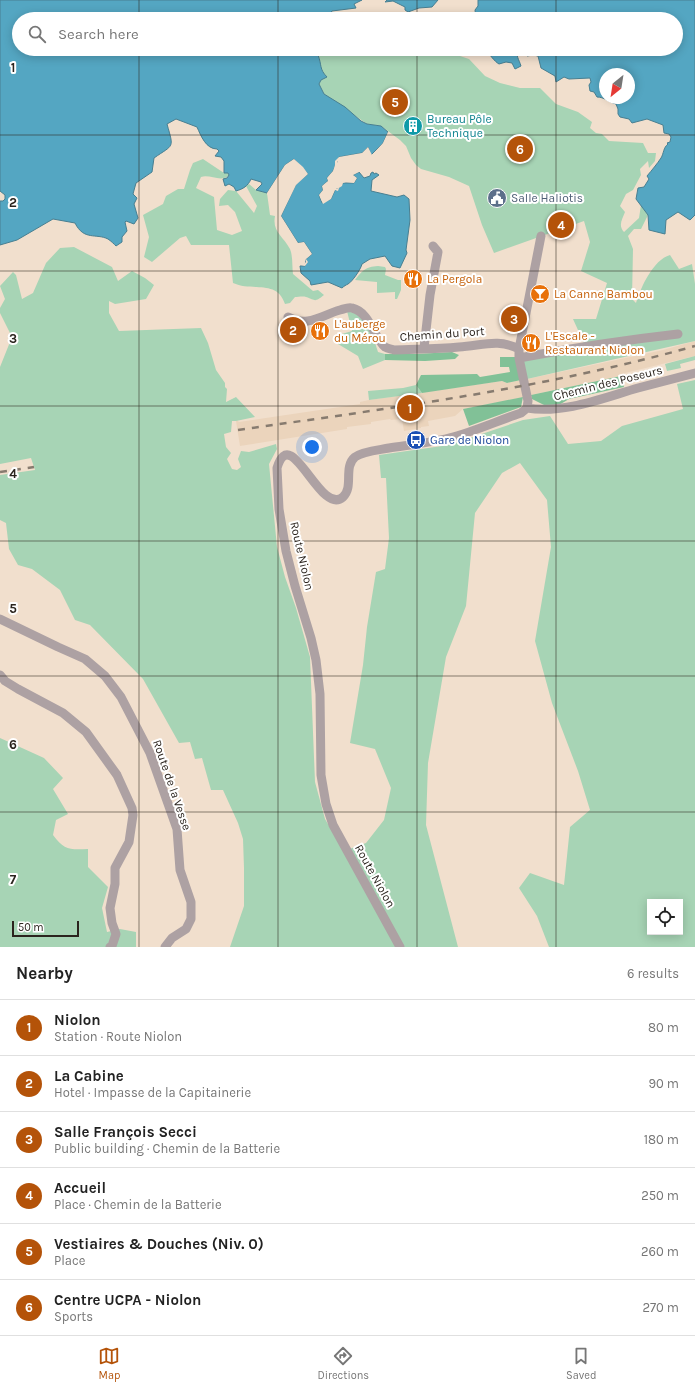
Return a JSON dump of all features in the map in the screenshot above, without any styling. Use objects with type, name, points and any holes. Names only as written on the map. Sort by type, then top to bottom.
[{"type":"street","points":[[527,408],[528,401],[519,353],[541,236]]},
{"type":"street","points":[[424,348],[430,295],[438,252],[433,246]]},
{"type":"street","name":"Chemin du Port","points":[[288,316],[291,319],[308,322],[332,312],[353,308],[364,316],[386,348],[394,350],[460,347],[495,343],[510,344],[519,353]]},
{"type":"street","points":[[519,353],[549,352],[678,334]]},
{"type":"street","name":"Chemin des Poseurs","points":[[527,408],[559,408],[600,399],[695,373]]},
{"type":"street","name":"Route Niolon","points":[[400,947],[333,824],[326,804],[321,775],[320,694],[316,660],[286,551],[279,509],[277,468],[283,456],[290,454],[301,464],[320,491],[332,499],[337,500],[342,498],[346,492],[350,464],[357,456],[381,450],[450,438],[521,413],[527,408]]},
{"type":"street","name":"Route de la Vesse","points":[[0,619],[58,647],[85,658],[105,676],[121,697],[147,746],[176,828],[180,870],[191,902],[192,919],[186,929],[172,938],[164,947]]},
{"type":"street","points":[[0,675],[5,681],[18,689],[63,712],[86,732],[117,775],[132,808],[133,815],[129,842],[115,868],[115,884],[110,908],[112,923],[116,934],[112,946],[110,947]]},
{"type":"shaded area","points":[[695,341],[695,356],[621,374],[621,376],[531,395],[527,379],[663,350]]},
{"type":"shaded area","points":[[521,380],[525,397],[463,409],[455,416],[428,421],[429,426],[421,428],[404,431],[402,419],[390,419],[371,422],[371,424],[347,427],[347,429],[240,446],[237,420],[239,422],[360,404],[360,402],[369,400],[502,381],[507,383]]},
{"type":"green space","points":[[316,56],[460,56],[469,59],[485,76],[500,83],[520,88],[540,88],[556,104],[578,112],[592,122],[590,128],[596,133],[602,134],[609,141],[643,143],[648,153],[656,153],[655,161],[649,168],[648,161],[640,169],[641,175],[633,190],[626,194],[620,206],[625,212],[621,225],[624,232],[639,218],[641,205],[648,215],[641,229],[634,229],[628,236],[633,249],[632,299],[636,303],[648,275],[658,262],[664,258],[670,255],[679,269],[692,264],[695,284],[695,341],[527,379],[523,361],[587,350],[573,319],[596,319],[607,283],[581,271],[590,242],[584,221],[494,253],[482,225],[469,186],[449,177],[421,169],[416,165],[406,146],[400,140],[381,126],[367,124],[324,94],[319,84],[321,80],[326,77],[322,74]]},
{"type":"green space","points":[[203,159],[229,175],[223,178],[201,177],[196,188],[214,197],[217,230],[232,235],[242,231],[235,212],[228,205],[219,206],[220,199],[228,190],[236,191],[254,213],[257,206],[246,186],[249,184],[256,190],[267,193],[270,215],[275,216],[275,226],[291,252],[293,274],[313,291],[318,290],[324,295],[315,300],[305,297],[295,297],[290,303],[285,304],[281,296],[276,291],[233,283],[229,245],[191,245],[186,236],[180,238],[152,262],[144,257],[149,237],[143,215],[163,204],[166,196],[178,189],[184,189],[193,163]]},
{"type":"green space","points":[[74,247],[112,267],[118,281],[132,271],[154,285],[146,299],[115,304],[109,301],[109,313],[119,331],[201,328],[208,343],[216,370],[225,383],[225,387],[227,389],[226,402],[236,397],[255,417],[232,421],[231,432],[224,434],[226,447],[231,453],[227,459],[232,469],[237,470],[241,467],[238,459],[241,451],[249,452],[276,444],[277,449],[269,464],[277,547],[310,657],[315,782],[325,819],[344,851],[366,843],[384,820],[391,788],[375,749],[350,743],[376,572],[385,569],[389,538],[386,478],[381,478],[379,455],[449,445],[523,420],[550,416],[568,444],[601,441],[622,426],[683,409],[677,384],[695,380],[695,947],[549,947],[537,916],[519,888],[530,873],[564,885],[570,827],[590,810],[578,771],[552,703],[535,641],[551,547],[547,500],[520,463],[502,473],[475,513],[466,606],[446,657],[428,763],[426,825],[458,947],[230,947],[244,906],[243,839],[238,823],[223,790],[211,790],[202,758],[195,759],[190,742],[179,743],[143,679],[90,625],[75,620],[60,590],[32,569],[18,565],[9,549],[6,523],[0,520],[0,475],[35,470],[31,458],[0,464],[0,367],[12,337],[0,313],[0,308],[5,299],[0,286],[13,272],[16,275],[22,299],[33,293],[46,263],[60,248]]},
{"type":"green space","points":[[370,267],[385,267],[385,275],[401,280],[401,290],[397,299],[395,299],[395,292],[377,293],[377,282],[355,280],[365,270]]},
{"type":"green space","points":[[347,311],[355,313],[363,318],[371,332],[378,352],[385,354],[385,360],[363,369],[358,356],[338,344],[335,336],[352,331]]},
{"type":"green space","points":[[452,352],[459,355],[455,359],[425,361],[385,360],[385,354]]},
{"type":"green space","points":[[695,356],[695,360],[680,364],[681,368],[667,371],[665,364]]},
{"type":"green space","points":[[500,357],[517,357],[521,380],[507,383],[502,381],[422,393],[416,385],[421,375],[477,374],[480,377],[510,372],[509,367],[500,367]]},
{"type":"green space","points":[[621,376],[624,387],[569,399],[559,405],[544,405],[532,399],[531,395]]},
{"type":"green space","points":[[416,385],[422,393],[369,400],[368,391],[403,388]]},
{"type":"green space","points":[[523,397],[521,407],[469,426],[463,409]]},
{"type":"green space","points":[[0,738],[44,758],[63,778],[53,789],[68,814],[56,820],[53,835],[61,844],[68,848],[88,849],[88,867],[108,887],[102,908],[107,932],[120,929],[136,932],[136,947],[0,947]]},
{"type":"water","points":[[0,0],[362,0],[354,4],[356,8],[331,12],[12,12],[12,56],[318,56],[323,72],[327,77],[321,80],[319,84],[324,94],[345,107],[361,121],[367,124],[381,126],[388,132],[383,143],[371,155],[368,147],[362,153],[339,157],[333,171],[327,178],[328,181],[322,186],[323,190],[319,195],[322,203],[331,199],[335,190],[343,183],[354,183],[357,178],[353,175],[359,172],[364,178],[370,176],[373,172],[374,174],[376,173],[379,175],[372,180],[371,191],[397,197],[404,195],[409,199],[410,220],[406,250],[407,253],[400,268],[392,266],[385,256],[370,259],[362,264],[350,283],[342,288],[328,282],[311,285],[310,281],[301,273],[300,266],[305,266],[306,259],[312,254],[304,242],[298,243],[281,216],[296,184],[308,174],[294,159],[285,165],[267,193],[256,190],[262,184],[261,182],[251,179],[245,187],[236,191],[234,187],[229,184],[225,186],[223,179],[227,178],[229,175],[228,173],[224,173],[224,161],[221,157],[215,156],[219,151],[207,144],[202,138],[197,127],[176,119],[167,124],[171,138],[171,145],[154,158],[152,172],[136,183],[133,194],[137,198],[134,204],[138,218],[134,224],[125,222],[127,231],[122,237],[122,242],[116,246],[104,237],[90,236],[82,232],[75,223],[53,219],[17,240],[0,245],[0,201],[5,199],[5,195],[0,191]]},
{"type":"water","points":[[387,0],[438,0],[432,7],[419,8],[408,12],[405,10],[405,7],[393,1],[385,2]]},
{"type":"water","points":[[478,0],[695,0],[695,215],[690,220],[678,212],[666,220],[665,234],[649,230],[648,215],[636,199],[638,188],[644,187],[649,179],[647,176],[661,158],[665,147],[668,144],[667,143],[670,142],[671,137],[669,134],[664,133],[663,125],[647,119],[632,123],[629,119],[620,117],[618,114],[616,104],[635,104],[635,68],[599,68],[599,97],[594,92],[590,91],[590,78],[569,79],[564,77],[556,82],[555,76],[541,68],[538,56],[683,56],[683,12],[475,12],[478,6]]},
{"type":"water","points":[[491,56],[517,56],[521,66],[515,69],[512,63],[506,62],[499,64]]},
{"type":"pier","points":[[388,132],[390,133],[385,144],[372,157],[367,150],[363,155],[340,159],[337,162],[335,172],[329,178],[330,182],[324,187],[324,191],[321,195],[324,201],[329,198],[334,189],[337,189],[342,181],[353,181],[354,179],[351,174],[360,170],[353,175],[357,178],[354,183],[343,183],[338,191],[335,190],[331,199],[323,204],[319,195],[323,190],[322,186],[328,181],[327,178],[333,171],[335,161],[339,157],[362,153],[368,147],[372,155],[383,143]]},
{"type":"pier","points":[[294,159],[308,174],[296,185],[281,216],[298,243],[304,242],[312,254],[306,259],[308,262],[305,266],[298,264],[304,264],[306,262],[305,258],[309,254],[303,244],[296,244],[279,216],[294,183],[305,174],[301,168],[293,162],[286,166],[267,195],[285,165]]},
{"type":"railway","points":[[238,430],[468,396],[582,374],[695,346]]},
{"type":"railway","points":[[0,472],[34,467]]},
{"type":"place","name":"Vestiaires & Douches (Niv. 0)","points":[[395,102]]},
{"type":"place","name":"Bureau Pôle Technique","points":[[413,126]]},
{"type":"place","name":"Centre UCPA - Niolon","points":[[520,149]]},
{"type":"place","name":"Salle Haliotis","points":[[497,198]]},
{"type":"place","name":"Accueil","points":[[561,225]]},
{"type":"place","name":"La Pergola","points":[[413,279]]},
{"type":"place","name":"La Canne Bambou","points":[[540,294]]},
{"type":"place","name":"Salle François Secci","points":[[514,319]]},
{"type":"place","name":"La Cabine","points":[[293,330]]},
{"type":"place","name":"L'auberge du Mérou","points":[[320,331]]},
{"type":"place","name":"L'Escale - Restaurant Niolon","points":[[531,343]]},
{"type":"place","name":"Niolon","points":[[410,408]]},
{"type":"place","name":"Gare de Niolon","points":[[416,440]]}]
